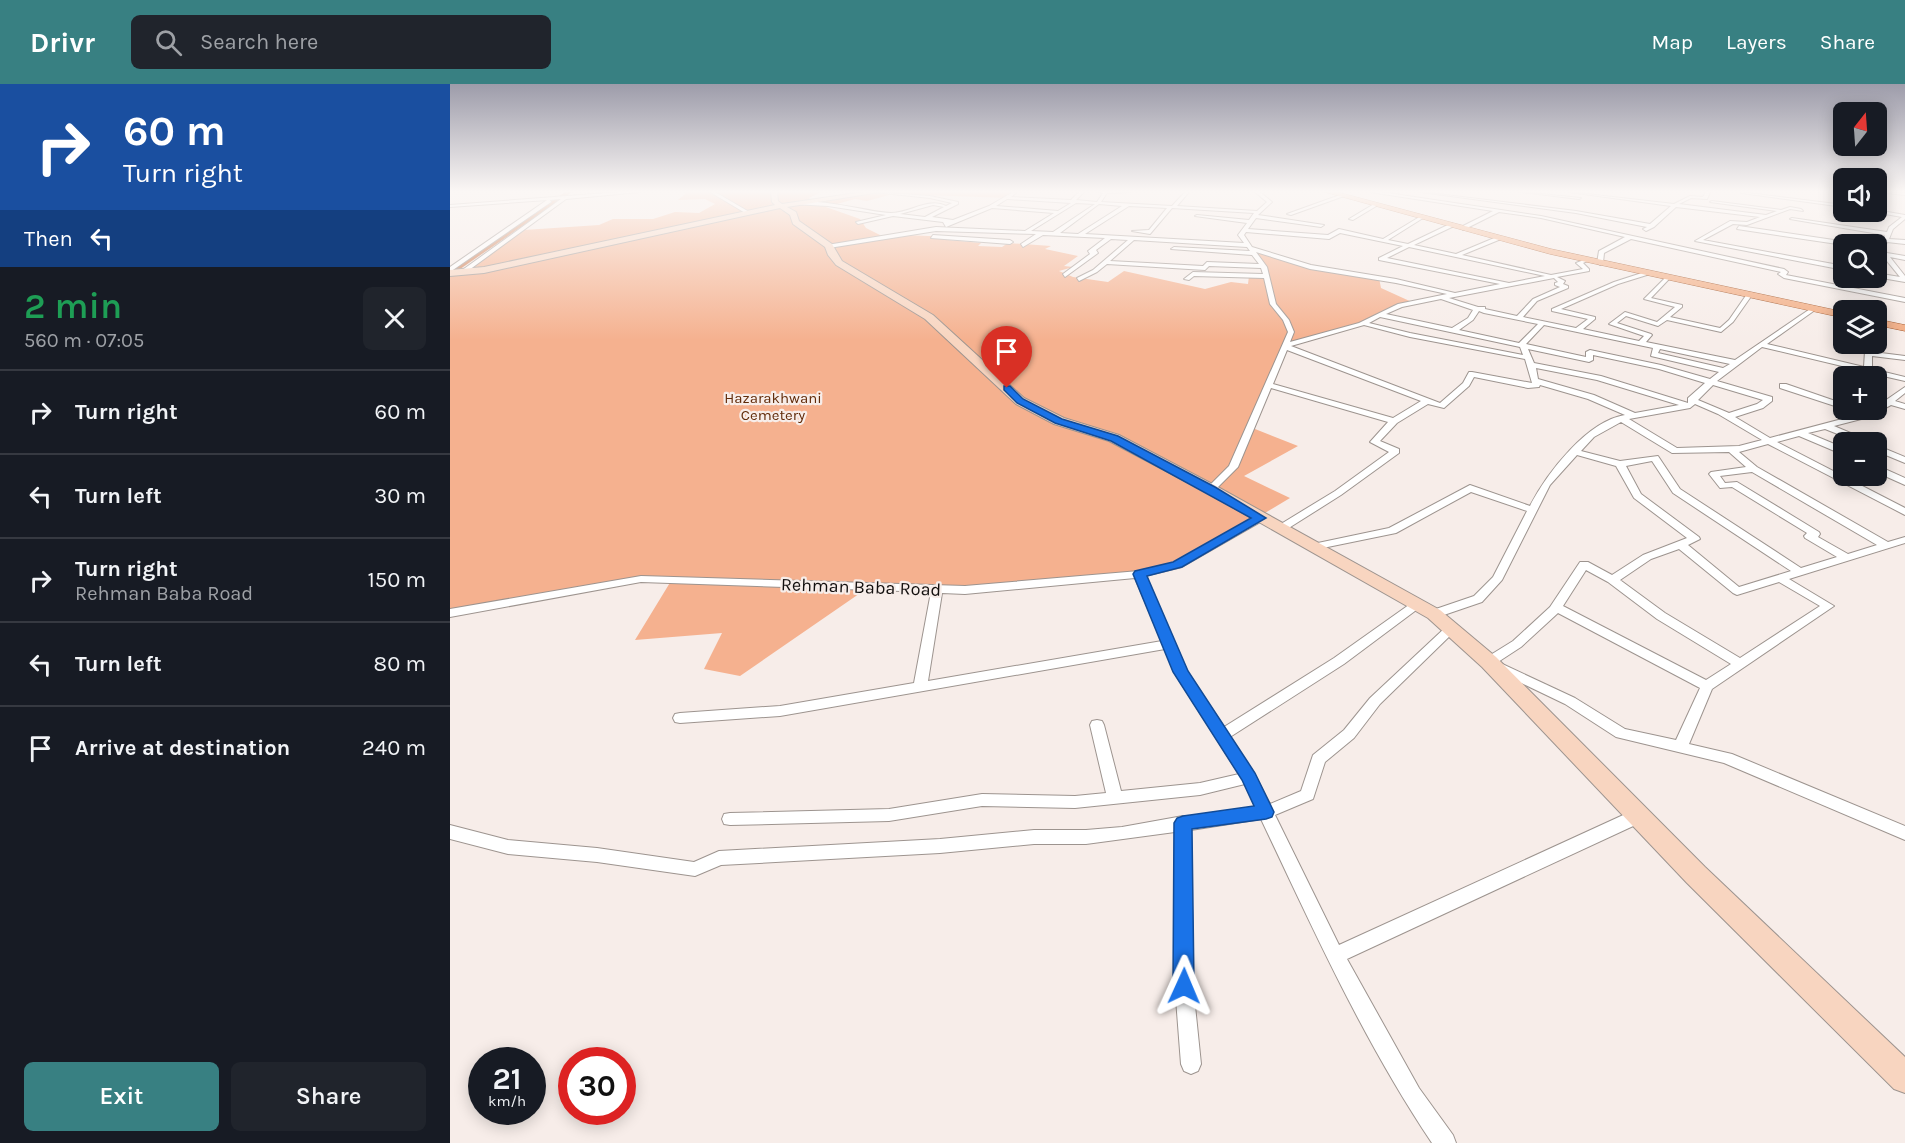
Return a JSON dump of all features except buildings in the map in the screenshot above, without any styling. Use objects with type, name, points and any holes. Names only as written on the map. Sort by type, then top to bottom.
[{"type":"main road","points":[[450,271],[463,272],[496,267],[616,241]]},
{"type":"main road","points":[[823,241],[829,246],[832,255],[848,270],[929,317],[1020,401],[1059,421],[1114,438],[1211,489],[1434,614],[1489,662],[1638,816],[1905,1078]]},
{"type":"main road","points":[[1513,241],[1833,313]]},
{"type":"main road","points":[[1887,324],[1905,328]]},
{"type":"street","points":[[450,271],[492,241]]},
{"type":"street","points":[[463,272],[505,241]]},
{"type":"street","points":[[829,246],[853,241]]},
{"type":"street","points":[[1023,245],[1029,241]]},
{"type":"street","points":[[1065,275],[1096,252],[1090,252],[1104,241]]},
{"type":"street","points":[[1078,279],[1106,262],[1129,241]]},
{"type":"street","points":[[1161,241],[1250,249],[1310,267],[1396,281],[1458,295]]},
{"type":"street","points":[[1211,489],[1233,467],[1291,332],[1286,320],[1273,304],[1263,266],[1247,241]]},
{"type":"street","points":[[1391,241],[1551,277],[1563,282],[1557,284],[1566,287],[1543,296],[1518,318]]},
{"type":"street","points":[[1416,241],[1381,259],[1511,285]]},
{"type":"street","points":[[1457,255],[1491,241]]},
{"type":"street","points":[[1600,262],[1601,252],[1621,241]]},
{"type":"street","points":[[1645,241],[1785,272],[1781,274],[1784,276],[1905,300]]},
{"type":"street","points":[[1677,248],[1698,241]]},
{"type":"street","points":[[1701,241],[1833,266]]},
{"type":"street","points":[[1124,246],[1133,247]]},
{"type":"street","points":[[1162,249],[1250,249]]},
{"type":"street","points":[[1887,255],[1905,258]]},
{"type":"street","points":[[1887,256],[1904,279]]},
{"type":"street","points":[[1284,346],[1363,323],[1400,305],[1587,270],[1579,263],[1587,259]]},
{"type":"street","points":[[1106,262],[1205,268],[1207,264],[1263,266]]},
{"type":"street","points":[[1895,266],[1905,267]]},
{"type":"street","points":[[1577,330],[1593,318],[1554,310],[1616,283],[1648,273]]},
{"type":"street","points":[[1187,279],[1193,274],[1267,276]]},
{"type":"street","points":[[1641,343],[1649,335],[1612,324],[1625,314],[1658,324],[1680,306],[1647,299],[1668,277]]},
{"type":"street","points":[[1887,277],[1904,279]]},
{"type":"street","points":[[1665,318],[1721,330],[1731,321],[1749,295]]},
{"type":"street","points":[[1443,298],[1477,309],[1738,363]]},
{"type":"street","points":[[1477,309],[1496,306],[1527,310]]},
{"type":"street","points":[[1454,330],[1471,319],[1477,309]]},
{"type":"street","points":[[1434,614],[1478,599],[1498,578],[1546,484],[1591,435],[1621,418],[1691,403],[1711,380],[1813,309]]},
{"type":"street","points":[[1380,315],[1589,360],[1590,351],[1711,380],[1769,399],[1760,406],[1728,416]]},
{"type":"street","points":[[1363,323],[1530,361],[1691,403],[1728,416],[1771,442],[1905,512]]},
{"type":"street","points":[[1522,344],[1543,323]]},
{"type":"street","points":[[1284,346],[1441,406],[1466,384],[1472,374],[1528,386],[1536,385],[1530,361],[1522,344]]},
{"type":"street","points":[[1762,345],[1840,366]]},
{"type":"street","points":[[1658,346],[1654,354],[1725,371]]},
{"type":"street","points":[[1867,366],[1868,353],[1905,358]]},
{"type":"street","points":[[1887,376],[1905,379]]},
{"type":"street","points":[[1536,381],[1591,397],[1635,416]]},
{"type":"street","points":[[1268,385],[1394,421]]},
{"type":"street","points":[[1783,386],[1833,403]]},
{"type":"street","points":[[1887,404],[1905,389]]},
{"type":"street","points":[[1280,529],[1338,493],[1396,450],[1374,442],[1394,421],[1427,401]]},
{"type":"street","points":[[1890,402],[1905,407]]},
{"type":"street","points":[[1621,418],[1675,450],[1731,449],[1771,442],[1848,420]]},
{"type":"street","points":[[1826,426],[1840,432]]},
{"type":"street","points":[[1801,433],[1833,447]]},
{"type":"street","points":[[1731,449],[1754,469],[1890,545],[1905,550]]},
{"type":"street","points":[[1575,452],[1620,464],[1655,458],[1676,491],[1800,572]]},
{"type":"street","points":[[1887,453],[1905,460]]},
{"type":"street","points":[[1612,580],[1647,557],[1695,539],[1637,496],[1620,464]]},
{"type":"street","points":[[1887,469],[1905,466]]},
{"type":"street","points":[[1754,469],[1714,474],[1723,486],[1734,484],[1815,534],[1809,536],[1847,558]]},
{"type":"street","points":[[1887,473],[1905,482]]},
{"type":"street","points":[[1313,547],[1392,531],[1470,488],[1533,510]]},
{"type":"street","name":"Rehman Baba Road","points":[[450,613],[641,579],[964,590],[1139,574],[1178,565],[1260,518]]},
{"type":"street","points":[[1680,544],[1737,591],[1905,540]]},
{"type":"street","points":[[1489,662],[1517,644],[1556,607],[1584,564],[1612,580],[1661,616],[1740,664]]},
{"type":"street","points":[[1139,574],[1181,672],[1249,777],[1336,955],[1412,1095],[1445,1143]]},
{"type":"street","points":[[1680,747],[1707,686],[1828,606],[1780,578]]},
{"type":"street","points":[[920,688],[937,590]]},
{"type":"street","points":[[1222,735],[1339,661],[1417,605]]},
{"type":"street","points":[[1556,607],[1707,686]]},
{"type":"street","points":[[450,832],[508,848],[597,855],[695,869],[719,858],[940,846],[1034,837],[1122,834],[1266,812],[1308,795],[1318,759],[1349,734],[1375,702],[1451,629]]},
{"type":"street","points":[[680,718],[780,711],[1169,644]]},
{"type":"street","points":[[1489,662],[1570,701],[1621,733],[1727,758],[1905,833]]},
{"type":"street","points":[[1097,726],[1115,798]]},
{"type":"street","points":[[730,819],[889,815],[982,800],[1075,802],[1200,789],[1249,777]]},
{"type":"street","points":[[1336,955],[1638,816]]},
{"type":"street","points":[[1183,823],[1184,986],[1191,1064]]},
{"type":"green space","name":"Hazarakhwani Cemetery","points":[[507,241],[964,241],[981,243],[978,246],[1002,247],[1008,243],[1051,246],[1045,249],[1078,256],[1064,266],[1073,267],[1059,271],[1073,277],[1108,282],[1124,271],[1205,289],[1231,282],[1248,284],[1249,276],[1267,277],[1250,248],[1310,267],[1379,278],[1381,288],[1414,303],[1400,305],[1361,324],[1284,346],[1250,427],[1298,446],[1244,476],[1290,498],[1178,565],[1136,577],[965,590],[869,587],[740,676],[704,669],[722,633],[635,640],[671,581],[641,579],[450,613],[450,273],[463,272]]},
{"type":"waterway","points":[[450,274],[497,241]]},
{"type":"route","points":[[1007,388],[1020,401],[1059,421],[1114,438],[1211,489],[1260,518],[1178,565],[1139,574],[1181,672],[1249,777],[1266,812],[1183,823],[1184,986]]}]
